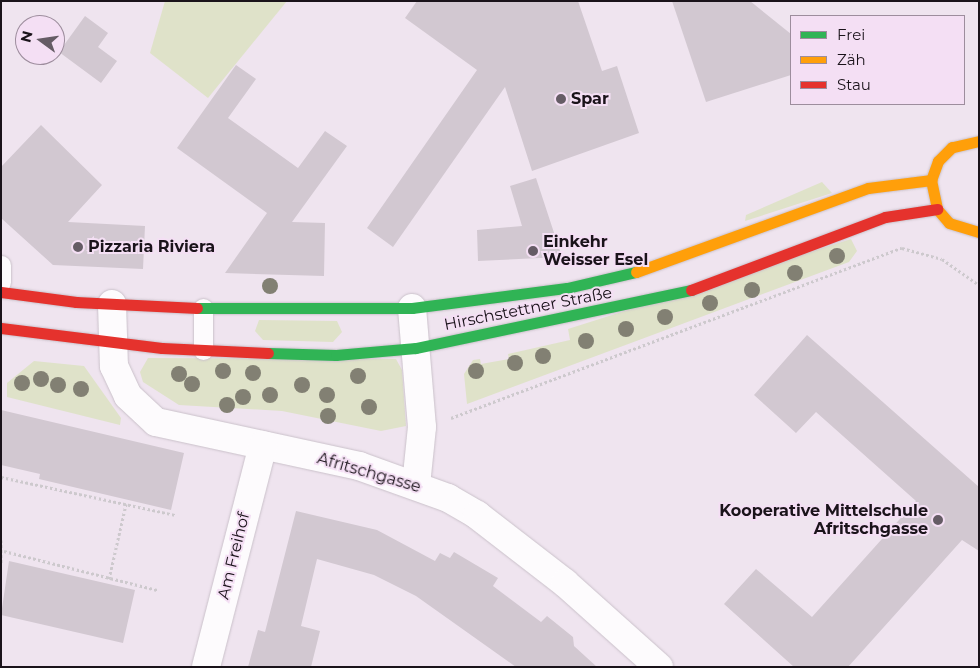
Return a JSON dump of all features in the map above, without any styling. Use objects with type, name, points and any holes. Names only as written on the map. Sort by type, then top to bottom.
[{"type":"main road","points":[[979,141],[952,147],[938,162],[932,180],[937,209],[949,223],[979,233]]},
{"type":"main road","name":"Hirschstettner Straße","points":[[1,292],[112,304],[203,308],[412,308],[567,288],[662,266],[715,248],[868,188],[932,180]]},
{"type":"main road","name":"Hirschstettner Straße","points":[[1,328],[111,342],[203,350],[336,355],[416,348],[577,318],[680,295],[885,217],[937,209]]},
{"type":"street","name":"Afritschgasse","points":[[112,304],[111,342],[114,366],[128,396],[156,422],[263,445],[416,485],[477,515],[565,583],[659,667]]},
{"type":"street","points":[[412,308],[422,427],[416,485]]},
{"type":"street","name":"Am Freihof","points":[[206,667],[263,445]]},
{"type":"lane","points":[[715,248],[725,279]]},
{"type":"lane","points":[[1,266],[1,282]]},
{"type":"lane","points":[[203,308],[203,350]]},
{"type":"path","points":[[447,420],[902,248],[942,258],[979,285]]},
{"type":"path","points":[[1,476],[176,515]]},
{"type":"path","points":[[109,579],[126,504]]},
{"type":"path","points":[[1,540],[4,551],[1,563]]},
{"type":"path","points":[[4,551],[157,590]]},
{"type":"green space","points":[[165,1],[287,1],[208,98],[150,53]]},
{"type":"green space","points":[[822,182],[832,193],[745,221],[746,215]]},
{"type":"green space","points":[[851,239],[857,251],[849,262],[467,404],[464,374],[473,360],[480,359],[481,364],[509,359],[508,354],[570,340],[568,329]]},
{"type":"green space","points":[[259,320],[337,321],[342,332],[333,342],[263,340],[255,331]]},
{"type":"green space","points":[[148,358],[396,359],[402,370],[406,426],[381,431],[282,411],[179,405],[143,382],[140,372]]},
{"type":"green space","points":[[34,361],[84,366],[121,418],[120,425],[7,397],[7,383]]},
{"type":"building","points":[[417,1],[578,1],[602,71],[617,66],[639,133],[532,171],[505,87],[393,247],[367,228],[477,70],[405,18]]},
{"type":"building","points":[[672,1],[750,1],[790,33],[790,75],[706,102]]},
{"type":"building","points":[[85,16],[108,33],[98,47],[117,61],[101,83],[65,56],[65,44]]},
{"type":"building","points":[[236,65],[256,79],[228,118],[298,168],[325,131],[347,146],[292,222],[325,223],[324,276],[225,273],[267,213],[177,148]]},
{"type":"building","points":[[41,125],[102,185],[68,222],[145,226],[143,269],[53,265],[1,218],[1,167]]},
{"type":"building","points":[[536,178],[562,257],[478,261],[477,230],[522,226],[510,186]]},
{"type":"building","name":"Kooperative Mittelschule Afritschgasse","points":[[807,335],[979,487],[979,551],[962,540],[848,667],[794,667],[724,604],[756,569],[812,617],[916,501],[816,412],[796,433],[754,395]]},
{"type":"building","points":[[1,410],[184,453],[171,510],[39,479],[40,474],[1,465]]},
{"type":"building","points":[[296,511],[377,530],[435,561],[440,553],[450,558],[454,552],[498,578],[493,586],[541,622],[547,616],[573,637],[574,646],[597,667],[516,667],[416,596],[374,575],[317,559],[301,626],[320,631],[311,667],[248,667],[258,630],[265,632]]},
{"type":"building","points":[[9,561],[135,590],[123,643],[1,615]]},
{"type":"traffic: fast","points":[[197,308],[412,308],[567,288],[636,272]]},
{"type":"traffic: fast","points":[[268,353],[336,355],[416,348],[691,290]]},
{"type":"traffic: slow","points":[[979,141],[952,147],[938,161],[931,180],[937,209],[949,223],[979,232]]},
{"type":"traffic: slow","points":[[636,272],[868,188],[931,180]]},
{"type":"traffic: jam","points":[[691,290],[885,217],[937,209]]},
{"type":"traffic: jam","points":[[1,292],[76,302],[197,308]]},
{"type":"traffic: jam","points":[[1,328],[162,348],[268,353]]},
{"type":"place","name":"Spar","points":[[561,99]]},
{"type":"place","name":"Pizzaria Riviera","points":[[78,247]]},
{"type":"place","name":"Einkehr Weisser Esel","points":[[533,251]]},
{"type":"place","name":"Kooperative Mittelschule Afritschgasse","points":[[938,520]]}]
